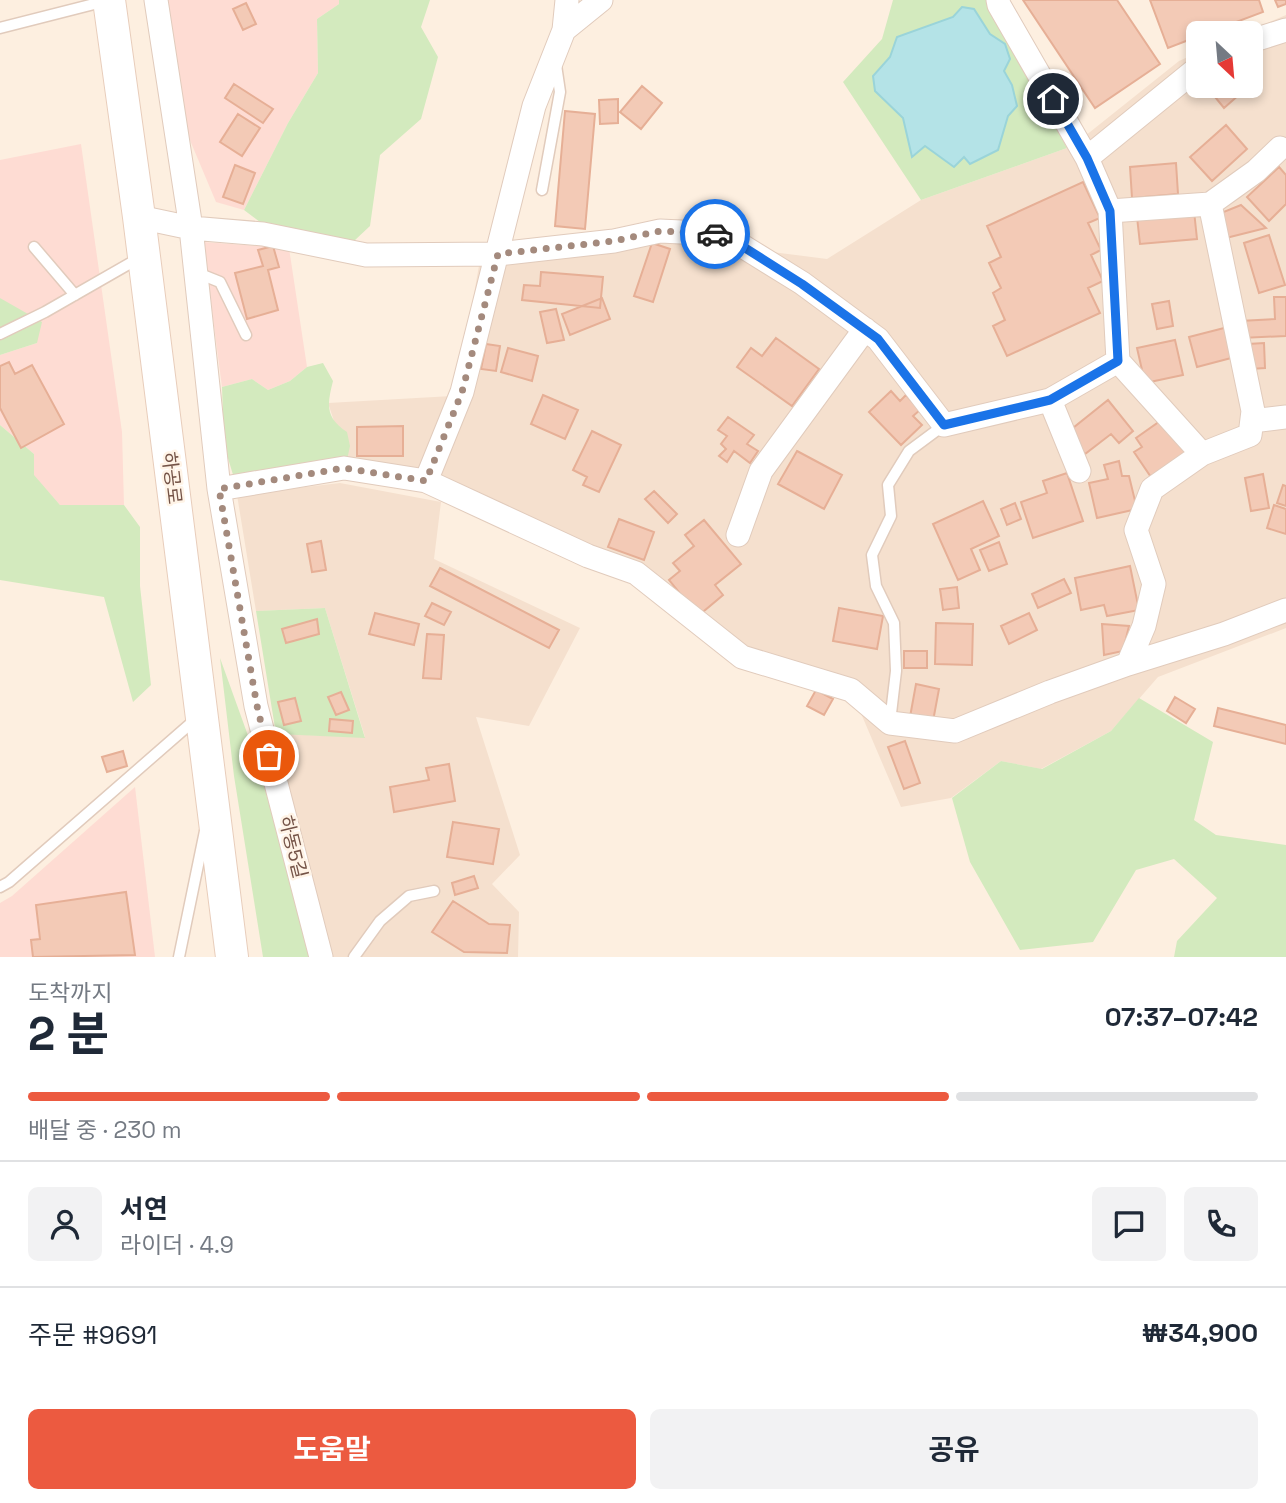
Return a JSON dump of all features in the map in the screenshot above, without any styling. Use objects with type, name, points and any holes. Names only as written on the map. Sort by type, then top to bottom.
[{"type":"main road","name":"하공로","points":[[109,0],[232,957]]},
{"type":"street","name":"하동5길","points":[[156,0],[191,228],[219,489],[257,706],[321,957]]},
{"type":"street","points":[[426,481],[462,392],[534,106],[564,30],[567,0]]},
{"type":"street","points":[[564,30],[601,0]]},
{"type":"street","points":[[998,0],[1087,158],[1110,211],[1118,361],[1202,454]]},
{"type":"street","points":[[1264,38],[1284,33]]},
{"type":"street","points":[[1087,158],[1186,78]]},
{"type":"street","points":[[1110,211],[1210,204],[1256,171],[1280,148]]},
{"type":"street","points":[[1128,664],[1144,626],[1154,584],[1136,530],[1152,489],[1202,454],[1250,435],[1253,411],[1210,204]]},
{"type":"street","points":[[139,217],[191,228],[263,234],[366,255],[498,254],[614,241],[660,231],[723,234],[802,284],[878,339],[944,425],[1050,400],[1118,361]]},
{"type":"street","points":[[738,535],[761,471],[866,329]]},
{"type":"street","points":[[1050,400],[1079,471]]},
{"type":"street","points":[[1252,421],[1286,417]]},
{"type":"street","points":[[219,489],[344,468],[426,481],[589,556],[636,573],[742,657],[851,690],[890,723],[955,731],[1050,692],[1224,634],[1286,610]]},
{"type":"lane","points":[[0,29],[109,0]]},
{"type":"lane","points":[[542,190],[560,92],[554,55]]},
{"type":"lane","points":[[34,247],[75,295]]},
{"type":"lane","points":[[0,334],[144,256]]},
{"type":"lane","points":[[195,272],[220,282],[246,335]]},
{"type":"lane","points":[[890,723],[896,671],[894,623],[876,586],[872,555],[891,516],[888,485],[909,452],[944,425]]},
{"type":"lane","points":[[0,887],[201,714]]},
{"type":"lane","points":[[179,957],[212,797]]},
{"type":"lane","points":[[354,957],[380,921],[408,896],[434,891]]},
{"type":"shaded area","points":[[166,0],[339,0],[339,4],[317,19],[318,73],[288,123],[244,210],[216,202],[184,126]]},
{"type":"shaded area","points":[[1286,15],[1286,628],[1158,677],[1111,731],[1041,769],[1001,761],[951,798],[901,807],[845,676],[745,650],[656,577],[347,460],[328,403],[452,396],[466,339],[480,260],[636,241],[687,241],[827,259],[921,200],[1067,148],[1186,58],[1186,98],[1264,98],[1264,24]]},
{"type":"shaded area","points":[[81,144],[122,432],[124,505],[60,505],[33,475],[34,454],[0,425],[0,355],[37,343],[0,298],[0,160]]},
{"type":"shaded area","points":[[203,242],[289,248],[307,367],[290,381],[268,390],[252,379],[222,387]]},
{"type":"shaded area","points":[[340,483],[441,502],[434,559],[580,628],[529,726],[476,717],[520,855],[492,884],[519,912],[518,957],[331,957],[276,734],[365,737],[325,608],[256,611],[237,495]]},
{"type":"shaded area","points":[[135,787],[155,957],[0,957],[0,903],[12,896]]},
{"type":"green space","points":[[339,0],[430,0],[421,27],[438,57],[421,119],[380,155],[370,226],[354,241],[260,222],[244,210],[288,123],[318,73],[317,19],[339,4]]},
{"type":"green space","points":[[893,0],[991,0],[1067,148],[921,200],[843,82],[882,39]]},
{"type":"green space","points":[[0,298],[42,322],[37,343],[0,355]]},
{"type":"green space","points":[[323,363],[333,381],[329,404],[331,416],[347,432],[350,446],[347,460],[234,478],[224,445],[222,387],[252,379],[268,390],[290,381],[307,367]]},
{"type":"green space","points":[[0,425],[34,454],[34,475],[60,505],[124,505],[140,527],[140,586],[151,685],[133,702],[104,597],[0,580]]},
{"type":"green space","points":[[325,608],[365,738],[276,734],[256,611]]},
{"type":"green space","points":[[220,658],[276,813],[312,957],[263,957],[234,776]]},
{"type":"green space","points":[[1139,698],[1213,742],[1194,820],[1216,835],[1286,845],[1286,957],[1174,957],[1177,941],[1217,898],[1174,859],[1136,870],[1093,942],[1020,950],[970,862],[952,798],[1001,761],[1042,769],[1111,731]]},
{"type":"water","points":[[962,7],[974,9],[990,34],[1005,44],[1010,59],[1004,71],[1012,85],[1017,106],[1008,116],[998,150],[970,164],[964,157],[954,167],[925,146],[912,157],[903,118],[875,91],[873,76],[890,57],[897,37],[953,17]]},
{"type":"building","points":[[1023,0],[1117,0],[1160,64],[1095,108]]},
{"type":"building","points":[[1150,0],[1259,0],[1263,12],[1239,21],[1186,21],[1186,41],[1168,48]]},
{"type":"building","points":[[1275,0],[1286,0],[1286,4],[1278,7]]},
{"type":"building","points":[[246,3],[256,24],[243,30],[233,9]]},
{"type":"building","points":[[234,84],[273,109],[263,123],[225,98]]},
{"type":"building","points":[[642,86],[662,103],[641,129],[620,112]]},
{"type":"building","points":[[1216,98],[1235,98],[1224,108]]},
{"type":"building","points":[[618,99],[618,123],[600,124],[599,100]]},
{"type":"building","points":[[565,111],[595,114],[585,229],[555,226]]},
{"type":"building","points":[[238,114],[260,128],[242,156],[220,142]]},
{"type":"building","points":[[1226,125],[1247,149],[1212,181],[1190,157]]},
{"type":"building","points":[[1176,163],[1178,194],[1132,198],[1130,167]]},
{"type":"building","points":[[235,165],[255,173],[243,204],[223,197]]},
{"type":"building","points":[[1279,167],[1286,175],[1286,204],[1269,221],[1247,197]]},
{"type":"building","points":[[1083,182],[1100,218],[1088,223],[1101,250],[1091,255],[1103,281],[1088,288],[1100,313],[1007,356],[993,326],[1005,320],[993,293],[1001,288],[989,263],[1001,257],[987,226]]},
{"type":"building","points":[[1241,205],[1266,228],[1226,238],[1221,213]]},
{"type":"building","points":[[1194,211],[1197,239],[1140,244],[1137,217]]},
{"type":"building","points":[[1269,235],[1285,285],[1259,293],[1244,243]]},
{"type":"building","points":[[652,243],[670,249],[653,302],[634,296]]},
{"type":"building","points":[[273,246],[279,267],[268,270],[278,310],[247,319],[235,273],[263,266],[258,250]]},
{"type":"building","points":[[541,272],[603,277],[600,308],[522,300],[524,285],[540,286]]},
{"type":"building","points":[[1274,297],[1286,297],[1286,336],[1241,338],[1240,321],[1275,319]]},
{"type":"building","points":[[602,298],[610,319],[570,335],[562,314]]},
{"type":"building","points":[[1169,301],[1173,326],[1157,329],[1152,304]]},
{"type":"building","points":[[556,309],[564,340],[547,343],[540,312]]},
{"type":"building","points":[[1228,327],[1235,357],[1197,367],[1189,337]]},
{"type":"building","points":[[776,338],[819,369],[792,406],[737,367],[751,348],[762,356]]},
{"type":"building","points":[[1175,340],[1183,375],[1145,383],[1137,348]]},
{"type":"building","points":[[1264,343],[1265,368],[1250,369],[1248,344]]},
{"type":"building","points":[[486,344],[500,346],[496,371],[481,369]]},
{"type":"building","points":[[508,348],[538,356],[532,381],[501,372]]},
{"type":"building","points":[[9,362],[15,374],[32,365],[64,424],[21,448],[0,408],[0,366]]},
{"type":"building","points":[[891,391],[900,401],[906,395],[920,410],[913,416],[922,425],[901,445],[869,412]]},
{"type":"building","points":[[543,395],[578,410],[565,439],[531,424]]},
{"type":"building","points":[[1108,400],[1133,431],[1119,443],[1111,434],[1085,454],[1068,432]]},
{"type":"building","points":[[728,417],[754,435],[747,444],[758,451],[750,463],[734,451],[727,462],[719,456],[726,449],[721,444],[727,436],[718,430]]},
{"type":"building","points":[[1163,419],[1189,456],[1153,480],[1134,452],[1142,447],[1136,438]]},
{"type":"building","points":[[403,426],[403,456],[357,456],[357,427]]},
{"type":"building","points":[[592,431],[621,445],[599,492],[583,485],[587,477],[573,470]]},
{"type":"building","points":[[797,451],[842,475],[824,509],[778,484]]},
{"type":"building","points":[[1119,461],[1122,476],[1129,476],[1137,509],[1097,518],[1089,483],[1108,479],[1104,465]]},
{"type":"building","points":[[1067,473],[1083,521],[1033,538],[1021,502],[1047,493],[1043,481]]},
{"type":"building","points":[[1263,474],[1269,508],[1251,511],[1245,478]]},
{"type":"building","points":[[1283,485],[1286,486],[1286,506],[1277,503]]},
{"type":"building","points":[[654,491],[677,514],[668,523],[645,499]]},
{"type":"building","points":[[983,501],[999,536],[971,549],[980,570],[958,580],[933,524]]},
{"type":"building","points":[[1015,503],[1021,519],[1007,525],[1001,509]]},
{"type":"building","points":[[1274,505],[1286,509],[1286,534],[1267,528]]},
{"type":"building","points":[[619,519],[654,532],[644,560],[608,547]]},
{"type":"building","points":[[704,520],[741,564],[715,585],[723,595],[698,616],[669,580],[680,571],[673,563],[694,546],[685,535]]},
{"type":"building","points":[[321,541],[326,570],[312,572],[307,544]]},
{"type":"building","points":[[999,542],[1007,564],[989,571],[980,550]]},
{"type":"building","points":[[1130,566],[1139,610],[1107,616],[1104,605],[1081,610],[1075,578]]},
{"type":"building","points":[[440,568],[559,630],[549,648],[430,586]]},
{"type":"building","points":[[1064,579],[1071,593],[1038,608],[1032,594]]},
{"type":"building","points":[[957,587],[959,608],[943,610],[940,589]]},
{"type":"building","points":[[432,603],[451,612],[444,625],[425,616]]},
{"type":"building","points":[[839,608],[883,616],[877,649],[833,641]]},
{"type":"building","points":[[375,613],[419,624],[414,645],[369,634]]},
{"type":"building","points":[[1029,613],[1037,630],[1009,644],[1001,626]]},
{"type":"building","points":[[317,619],[319,634],[286,643],[282,629]]},
{"type":"building","points":[[936,623],[973,624],[972,665],[935,664]]},
{"type":"building","points":[[1102,624],[1129,626],[1123,651],[1104,655]]},
{"type":"building","points":[[427,634],[444,635],[441,679],[423,678]]},
{"type":"building","points":[[904,651],[927,651],[927,668],[904,668]]},
{"type":"building","points":[[916,684],[939,689],[933,721],[910,717]]},
{"type":"building","points":[[816,690],[833,699],[824,715],[807,706]]},
{"type":"building","points":[[341,692],[349,710],[336,715],[328,697]]},
{"type":"building","points":[[1175,697],[1195,709],[1186,723],[1167,711]]},
{"type":"building","points":[[295,698],[301,721],[284,725],[278,702]]},
{"type":"building","points":[[1218,708],[1286,725],[1286,744],[1214,726]]},
{"type":"building","points":[[330,719],[353,721],[352,733],[329,731]]},
{"type":"building","points":[[905,741],[920,783],[904,789],[888,747]]},
{"type":"building","points":[[123,751],[127,766],[107,772],[102,757]]},
{"type":"building","points":[[449,764],[455,801],[394,812],[390,787],[429,780],[426,768]]},
{"type":"building","points":[[453,822],[499,829],[493,864],[447,857]]},
{"type":"building","points":[[474,876],[478,888],[455,895],[452,883]]},
{"type":"building","points":[[126,892],[135,955],[33,957],[31,940],[40,939],[36,905]]},
{"type":"building","points":[[453,901],[489,924],[510,925],[507,953],[464,952],[432,932]]},
{"type":"way so far","points":[[269,756],[257,706],[219,489],[344,468],[426,481],[462,392],[498,254],[614,241],[660,231],[715,234]]},
{"type":"route","points":[[715,234],[723,234],[802,284],[878,339],[944,425],[1050,400],[1118,361],[1110,211],[1087,158],[1053,99]]}]
